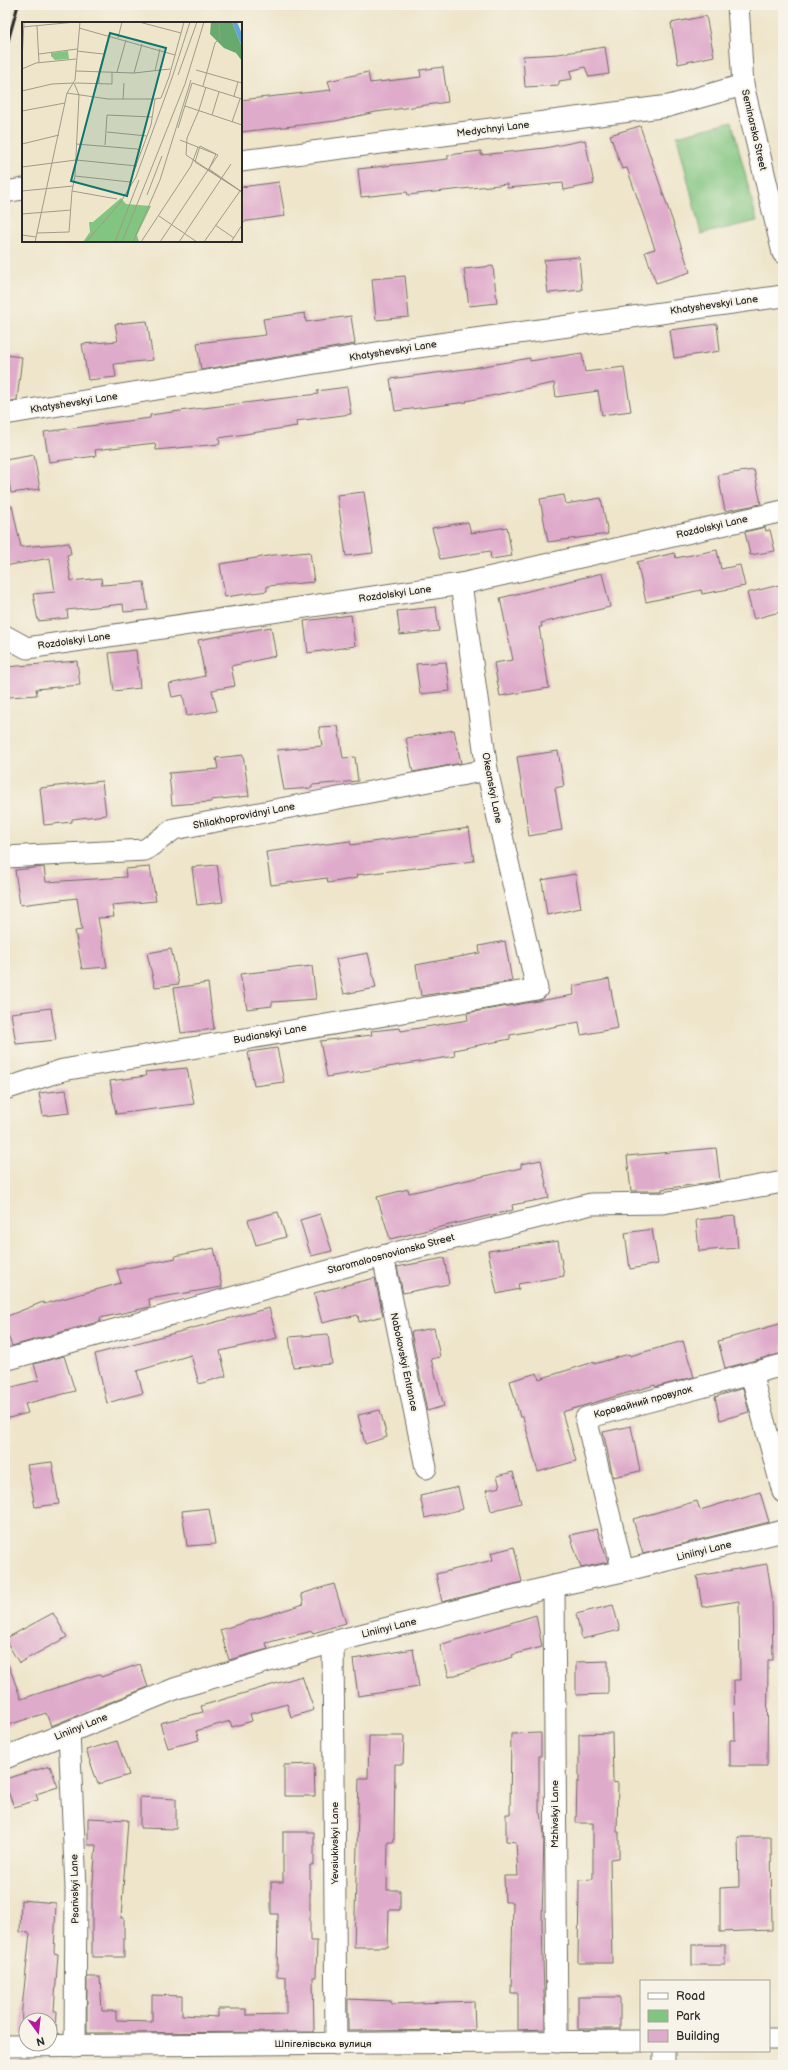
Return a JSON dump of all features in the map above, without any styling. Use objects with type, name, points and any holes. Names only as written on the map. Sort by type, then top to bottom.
[{"type":"street","name":"Seminarska Street","points":[[738,5],[743,85],[783,253]]},
{"type":"street","name":"Medychnyi Lane","points":[[242,161],[669,106],[743,85]]},
{"type":"street","points":[[5,192],[22,189]]},
{"type":"street","name":"Khatyshevskyi Lane","points":[[5,414],[382,352],[783,296]]},
{"type":"street","name":"Rozdolskyi Lane","points":[[5,636],[27,648],[461,584],[783,511]]},
{"type":"street","name":"Okeanskyi Lane","points":[[461,584],[487,770],[537,989]]},
{"type":"street","name":"Shliakhoprovidnyi Lane","points":[[5,857],[145,850],[174,829],[487,770]]},
{"type":"street","name":"Budianskyi Lane","points":[[5,1089],[63,1070],[537,989]]},
{"type":"street","name":"Staromaloosnovianska Street","points":[[5,1360],[383,1256],[591,1204],[663,1204],[783,1182]]},
{"type":"street","name":"Nabokovskyi Entrance","points":[[383,1256],[426,1468]]},
{"type":"street","name":"Коровайний провулок","points":[[623,1571],[586,1418],[783,1365]]},
{"type":"street","points":[[751,1373],[783,1492]]},
{"type":"street","name":"Liniinyi Lane","points":[[5,1758],[177,1688],[333,1642],[554,1586],[623,1571],[783,1531]]},
{"type":"street","name":"Mzhivskyi Lane","points":[[554,1586],[557,2042]]},
{"type":"street","name":"Yevsiukivskyi Lane","points":[[333,1642],[336,2044]]},
{"type":"street","name":"Psarivskyi Lane","points":[[69,1732],[76,1888],[75,2046]]},
{"type":"street","points":[[770,2039],[783,2039]]},
{"type":"street","name":"Шпігелівська вулиця","points":[[5,2046],[640,2041]]},
{"type":"street","points":[[664,2052],[664,2065]]},
{"type":"green space","points":[[732,122],[757,221],[701,234],[677,136]]},
{"type":"building","points":[[706,16],[714,56],[678,64],[671,23]]},
{"type":"building","points":[[605,47],[609,74],[589,77],[585,67],[570,71],[572,79],[559,81],[559,85],[525,87],[523,56],[558,54]]},
{"type":"building","points":[[443,67],[448,102],[376,112],[335,121],[242,132],[242,100],[331,90],[328,81],[368,72],[370,83],[421,77],[420,70]]},
{"type":"building","points":[[640,126],[690,272],[656,283],[645,252],[655,249],[627,168],[622,169],[610,135]]},
{"type":"building","points":[[585,140],[594,184],[564,190],[563,183],[507,188],[507,184],[408,195],[407,192],[361,197],[358,169],[448,159],[448,155],[481,151],[481,155],[545,148]]},
{"type":"building","points":[[279,182],[285,216],[242,222],[242,187]]},
{"type":"building","points":[[579,257],[582,290],[548,293],[544,260]]},
{"type":"building","points":[[493,266],[497,303],[469,306],[464,269]]},
{"type":"building","points":[[405,276],[409,317],[376,320],[372,279]]},
{"type":"building","points":[[305,313],[306,322],[351,316],[355,344],[201,370],[197,343],[266,335],[263,319]]},
{"type":"building","points":[[147,321],[153,360],[114,364],[116,377],[88,380],[82,344],[118,341],[115,324]]},
{"type":"building","points":[[717,324],[720,351],[674,358],[670,330]]},
{"type":"building","points":[[582,353],[585,372],[624,367],[631,411],[602,415],[598,391],[556,397],[554,383],[466,401],[467,402],[395,411],[390,379],[473,368],[530,358],[530,361]]},
{"type":"building","points":[[5,355],[22,357],[17,400],[5,402]]},
{"type":"building","points":[[347,387],[351,414],[296,421],[297,426],[219,438],[220,444],[156,450],[155,443],[95,450],[96,456],[49,462],[44,432],[150,418],[150,415],[318,394],[317,391]]},
{"type":"building","points":[[34,455],[40,489],[11,493],[5,460]]},
{"type":"building","points":[[754,470],[761,504],[725,511],[718,475]]},
{"type":"building","points":[[364,492],[373,553],[346,556],[337,495]]},
{"type":"building","points":[[564,495],[566,504],[601,498],[608,534],[548,542],[540,499]]},
{"type":"building","points":[[12,506],[21,547],[69,543],[71,554],[67,555],[71,581],[101,578],[102,585],[144,582],[148,610],[124,612],[123,604],[67,610],[68,618],[38,621],[33,594],[55,592],[50,558],[5,566],[5,507]]},
{"type":"building","points":[[468,522],[471,533],[507,527],[512,556],[491,559],[490,551],[440,559],[432,528]]},
{"type":"building","points":[[765,527],[766,531],[770,530],[775,551],[750,555],[745,532]]},
{"type":"building","points":[[717,550],[721,569],[740,565],[745,586],[702,594],[701,590],[646,602],[637,562],[674,553],[676,558]]},
{"type":"building","points":[[310,552],[314,582],[267,586],[267,591],[225,597],[220,564],[274,555]]},
{"type":"building","points":[[602,573],[610,607],[541,623],[542,627],[539,627],[549,688],[500,696],[494,663],[513,660],[500,598]]},
{"type":"building","points":[[783,584],[783,611],[754,619],[747,593]]},
{"type":"building","points":[[436,607],[439,631],[400,635],[397,611]]},
{"type":"building","points":[[351,615],[355,646],[308,653],[304,621]]},
{"type":"building","points":[[271,627],[276,656],[231,666],[235,686],[212,690],[217,711],[187,716],[183,695],[172,697],[169,684],[205,676],[198,640]]},
{"type":"building","points":[[136,650],[140,688],[114,691],[109,653]]},
{"type":"building","points":[[77,661],[80,685],[36,689],[37,695],[9,697],[6,667]]},
{"type":"building","points":[[446,662],[450,691],[420,694],[416,664]]},
{"type":"building","points":[[338,726],[343,758],[355,757],[358,781],[312,785],[312,788],[284,790],[277,750],[322,746],[319,727]]},
{"type":"building","points":[[454,730],[461,763],[413,772],[406,738]]},
{"type":"building","points":[[558,751],[564,786],[555,788],[562,830],[529,836],[517,757]]},
{"type":"building","points":[[243,755],[249,796],[211,800],[211,802],[172,805],[169,773],[218,769],[216,758]]},
{"type":"building","points":[[102,781],[106,815],[72,819],[72,822],[44,825],[40,788]]},
{"type":"building","points":[[469,828],[474,861],[356,875],[357,878],[328,883],[327,878],[271,885],[266,852],[350,841],[351,845]]},
{"type":"building","points":[[217,865],[223,902],[197,905],[192,867]]},
{"type":"building","points":[[44,867],[46,882],[126,877],[125,869],[150,867],[156,901],[112,905],[114,917],[98,918],[107,967],[82,969],[75,931],[82,930],[77,898],[20,905],[15,870]]},
{"type":"building","points":[[575,874],[581,908],[547,915],[542,880]]},
{"type":"building","points":[[505,941],[512,981],[421,996],[416,965],[480,953],[479,946]]},
{"type":"building","points":[[171,949],[179,984],[155,987],[147,953]]},
{"type":"building","points":[[368,953],[376,988],[344,994],[336,959]]},
{"type":"building","points":[[312,966],[316,999],[272,1002],[272,1006],[247,1009],[240,974]]},
{"type":"building","points":[[609,979],[618,1028],[581,1035],[579,1022],[510,1035],[510,1039],[454,1050],[455,1056],[327,1077],[320,1041],[372,1035],[371,1031],[400,1028],[401,1031],[468,1020],[467,1013],[574,995],[573,986]]},
{"type":"building","points":[[208,983],[214,1029],[181,1033],[174,988]]},
{"type":"building","points":[[51,1008],[56,1040],[16,1044],[11,1013]]},
{"type":"building","points":[[277,1048],[284,1082],[254,1086],[248,1052]]},
{"type":"building","points":[[187,1068],[194,1104],[116,1114],[110,1081],[146,1076],[145,1072]]},
{"type":"building","points":[[66,1090],[70,1113],[43,1116],[39,1093]]},
{"type":"building","points":[[716,1148],[720,1181],[662,1189],[662,1191],[631,1191],[627,1156]]},
{"type":"building","points":[[541,1160],[549,1198],[512,1205],[513,1210],[390,1239],[377,1197],[408,1189],[409,1193],[521,1168],[521,1164]]},
{"type":"building","points":[[278,1212],[286,1237],[256,1245],[248,1220]]},
{"type":"building","points":[[320,1214],[332,1251],[311,1256],[300,1220]]},
{"type":"building","points":[[735,1216],[738,1248],[699,1251],[696,1220]]},
{"type":"building","points":[[652,1229],[658,1264],[630,1269],[625,1233]]},
{"type":"building","points":[[558,1241],[564,1276],[518,1284],[519,1289],[497,1294],[488,1251]]},
{"type":"building","points":[[214,1248],[222,1287],[149,1299],[150,1307],[100,1318],[101,1321],[12,1346],[5,1328],[5,1317],[43,1302],[44,1304],[121,1283],[117,1270],[176,1258],[175,1256]]},
{"type":"building","points":[[444,1258],[449,1284],[403,1293],[397,1267]]},
{"type":"building","points":[[375,1278],[383,1316],[359,1322],[358,1315],[322,1323],[314,1293]]},
{"type":"building","points":[[269,1308],[277,1338],[220,1351],[226,1376],[199,1384],[191,1355],[137,1371],[143,1393],[107,1403],[95,1354]]},
{"type":"building","points":[[783,1323],[783,1353],[725,1368],[718,1341]]},
{"type":"building","points":[[434,1328],[440,1357],[431,1359],[444,1406],[427,1411],[411,1332]]},
{"type":"building","points":[[328,1334],[332,1364],[293,1367],[289,1337]]},
{"type":"building","points":[[683,1341],[694,1377],[656,1387],[655,1385],[562,1412],[576,1461],[538,1472],[523,1417],[520,1417],[510,1381],[537,1373],[539,1379],[594,1362],[594,1364],[629,1354],[630,1356]]},
{"type":"building","points":[[64,1356],[75,1391],[25,1404],[28,1413],[5,1419],[5,1389],[39,1380],[34,1364]]},
{"type":"building","points":[[743,1388],[749,1412],[720,1420],[715,1397]]},
{"type":"building","points":[[380,1410],[387,1437],[365,1444],[358,1415]]},
{"type":"building","points":[[631,1426],[640,1471],[613,1477],[603,1432]]},
{"type":"building","points":[[52,1462],[59,1504],[35,1507],[27,1465]]},
{"type":"building","points":[[513,1472],[521,1503],[491,1511],[486,1490],[500,1487],[497,1476]]},
{"type":"building","points":[[458,1487],[463,1509],[425,1518],[420,1496]]},
{"type":"building","points":[[760,1492],[769,1522],[643,1554],[633,1519],[697,1501],[700,1510]]},
{"type":"building","points":[[209,1508],[215,1544],[187,1546],[182,1511]]},
{"type":"building","points":[[597,1529],[608,1562],[581,1568],[570,1535]]},
{"type":"building","points":[[514,1547],[522,1582],[442,1602],[436,1574],[493,1560],[491,1553]]},
{"type":"building","points":[[767,1564],[772,1597],[773,1660],[768,1660],[767,1766],[730,1766],[730,1740],[735,1740],[734,1680],[740,1680],[739,1601],[702,1607],[697,1576]]},
{"type":"building","points":[[334,1584],[346,1623],[313,1633],[312,1631],[266,1643],[268,1649],[229,1660],[220,1630],[304,1604],[301,1594]]},
{"type":"building","points":[[613,1605],[620,1630],[582,1639],[576,1614]]},
{"type":"building","points":[[53,1613],[67,1637],[19,1663],[5,1639]]},
{"type":"building","points":[[536,1615],[542,1647],[512,1655],[513,1657],[449,1677],[440,1645]]},
{"type":"building","points":[[413,1649],[419,1687],[358,1696],[353,1659]]},
{"type":"building","points":[[5,1661],[7,1661],[21,1699],[99,1674],[101,1677],[140,1664],[148,1687],[51,1726],[46,1713],[5,1726]]},
{"type":"building","points":[[608,1661],[608,1694],[576,1695],[576,1662]]},
{"type":"building","points":[[302,1676],[314,1710],[291,1717],[287,1704],[250,1714],[252,1721],[232,1727],[230,1721],[196,1731],[199,1740],[168,1748],[160,1723],[203,1712],[201,1706]]},
{"type":"building","points":[[541,1733],[541,1756],[539,1756],[539,1813],[541,1813],[544,1833],[542,1923],[545,2029],[518,2030],[518,1993],[511,1993],[513,1902],[505,1902],[504,1876],[518,1876],[516,1842],[506,1841],[506,1814],[510,1814],[511,1734]]},
{"type":"building","points":[[612,1733],[613,1782],[618,1783],[617,1832],[619,1832],[619,1858],[610,1859],[612,1963],[578,1963],[579,1880],[593,1879],[593,1823],[576,1823],[577,1782],[579,1782],[579,1734]]},
{"type":"building","points":[[369,1736],[404,1736],[403,1764],[395,1764],[394,1842],[388,1842],[387,1890],[400,1890],[400,1910],[389,1910],[388,1947],[354,1947],[359,1778],[368,1778]]},
{"type":"building","points":[[117,1741],[129,1775],[98,1784],[86,1750]]},
{"type":"building","points":[[314,1764],[315,1796],[284,1796],[284,1765]]},
{"type":"building","points":[[50,1766],[58,1787],[36,1794],[38,1800],[14,1807],[5,1784],[5,1779]]},
{"type":"building","points":[[140,1797],[176,1799],[176,1829],[140,1828]]},
{"type":"building","points":[[88,1818],[128,1820],[121,1918],[124,1918],[124,1957],[92,1957],[92,1894],[96,1845],[88,1845]]},
{"type":"building","points":[[283,1832],[314,1832],[314,1865],[310,1865],[310,1941],[317,1941],[316,1977],[313,1977],[314,2032],[87,2033],[87,1977],[100,1977],[102,2011],[116,2011],[116,2020],[152,2021],[152,1995],[182,1996],[182,2015],[218,2017],[218,2009],[246,2009],[246,2015],[286,2014],[286,1977],[277,1976],[278,1914],[271,1914],[271,1882],[283,1882]]},
{"type":"building","points":[[738,1837],[771,1837],[772,1930],[720,1932],[720,1888],[739,1887]]},
{"type":"building","points":[[21,1900],[56,1903],[54,1953],[58,1954],[54,2011],[57,2012],[22,2012],[30,1933],[20,1932]]},
{"type":"building","points":[[692,1945],[725,1945],[725,1965],[692,1965]]},
{"type":"building","points":[[578,1997],[620,1997],[620,2029],[578,2029]]},
{"type":"building","points":[[348,1999],[391,2001],[391,2004],[474,2001],[475,2030],[348,2031]]},
{"type":"railway","points":[[5,52],[18,5]]}]
